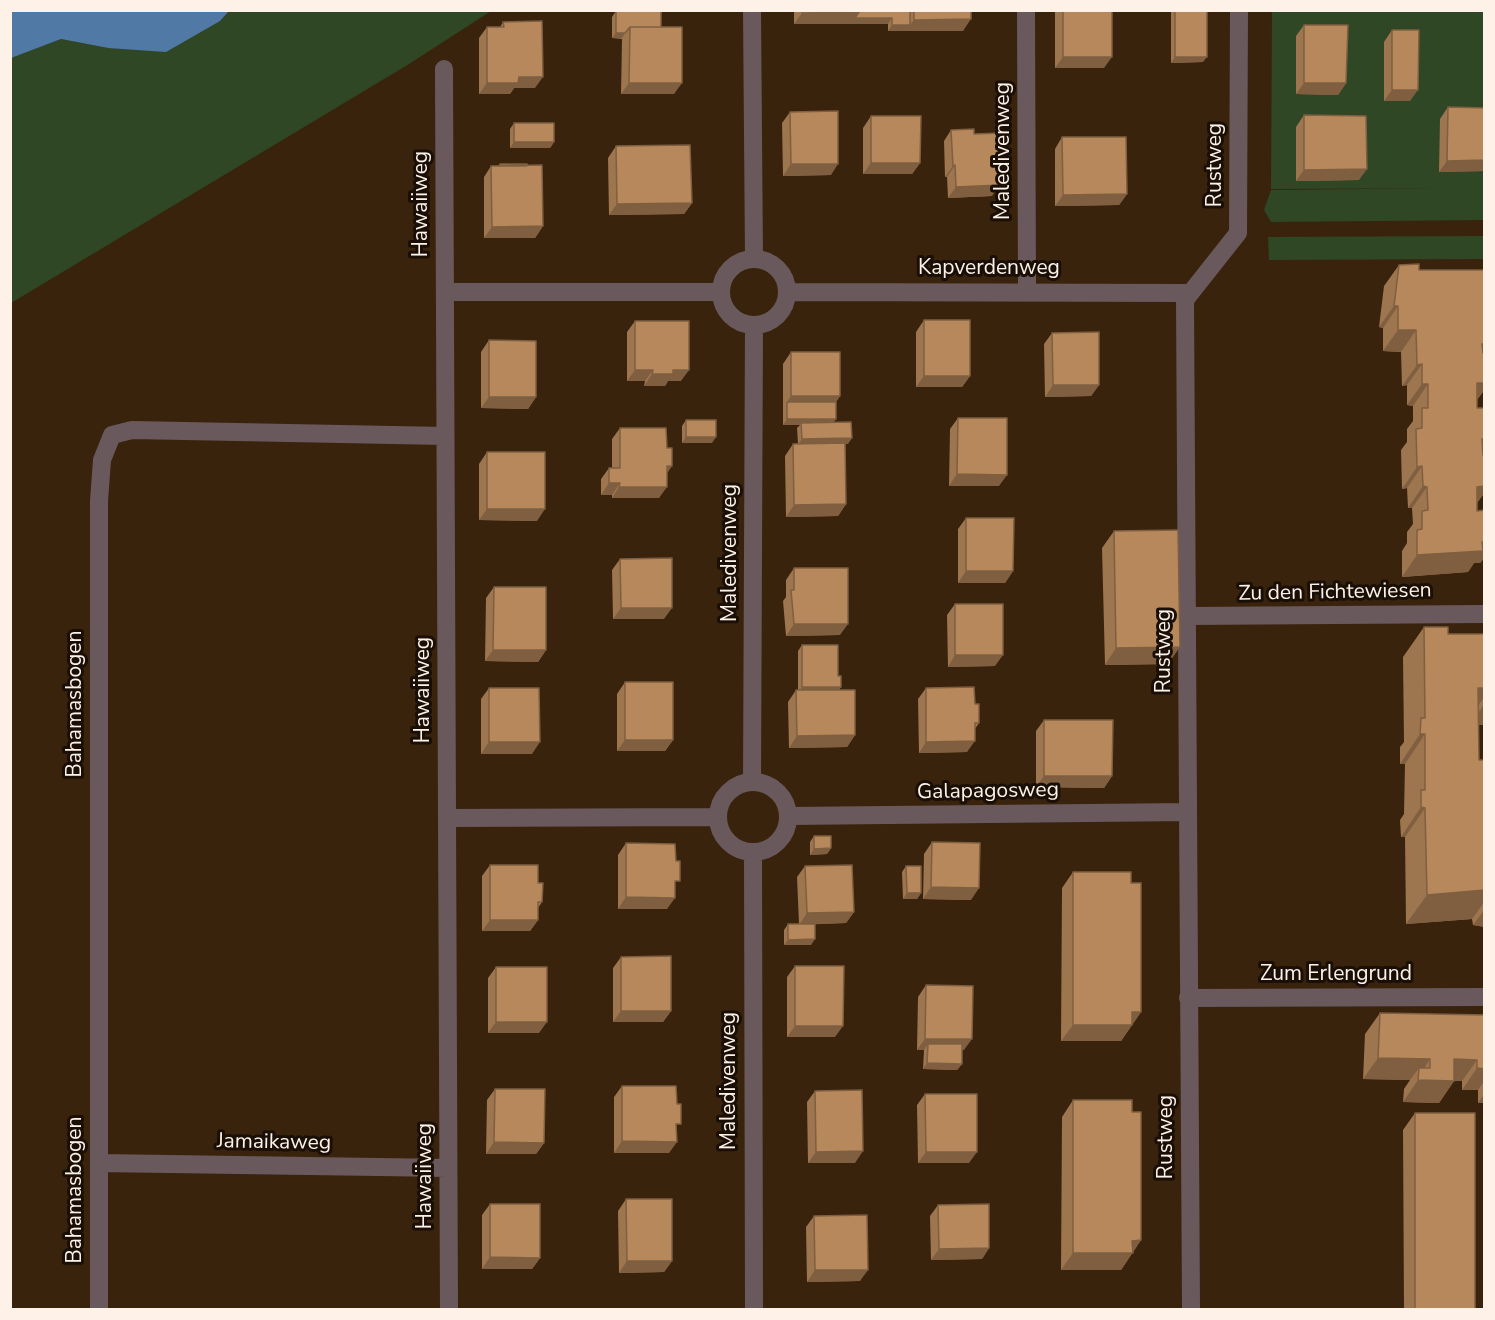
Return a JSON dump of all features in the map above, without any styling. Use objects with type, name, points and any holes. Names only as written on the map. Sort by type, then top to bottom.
[{"type":"street","points":[[752,10],[754,259]]},
{"type":"street","name":"Maledivenweg","points":[[1026,10],[1027,291]]},
{"type":"street","name":"Rustweg","points":[[1191,1310],[1185,300],[1238,233],[1239,10]]},
{"type":"street","name":"Hawaiiweg","points":[[444,69],[448,1310]]},
{"type":"street","points":[[754,259],[767,261],[778,268],[785,279],[787,292],[785,305],[778,315],[767,323],[754,325],[741,323],[731,316],[723,305],[721,292],[723,279],[731,268],[741,261],[754,259]]},
{"type":"street","points":[[445,292],[721,292]]},
{"type":"street","name":"Kapverdenweg","points":[[787,292],[1190,293]]},
{"type":"street","name":"Maledivenweg","points":[[752,781],[754,325]]},
{"type":"street","name":"Bahamasbogen","points":[[99,1310],[99,501],[102,460],[112,435],[132,430],[445,436]]},
{"type":"street","name":"Zu den Fichtewiesen","points":[[1187,616],[1485,614]]},
{"type":"street","points":[[752,781],[766,784],[778,792],[785,803],[788,816],[785,830],[778,841],[766,849],[753,852],[740,849],[728,842],[721,830],[718,817],[720,804],[728,792],[739,784],[752,781]]},
{"type":"street","name":"Galapagosweg","points":[[788,816],[1188,812]]},
{"type":"street","points":[[447,818],[718,817]]},
{"type":"street","name":"Maledivenweg","points":[[753,852],[754,1310]]},
{"type":"street","name":"Zum Erlengrund","points":[[1188,998],[1485,997]]},
{"type":"street","name":"Jamaikaweg","points":[[99,1163],[448,1168]]},
{"type":"green space","points":[[229,11],[491,11],[409,64],[11,303],[10,58],[61,39],[108,48],[220,21]]},
{"type":"green space","points":[[1272,11],[1484,11],[1484,220],[1271,222],[1264,210],[1271,190],[1447,188],[1271,189]]},
{"type":"green space","points":[[1484,236],[1484,259],[1269,260],[1268,237]]},
{"type":"water","points":[[11,10],[229,11],[220,21],[166,52],[108,48],[61,39],[11,58]]},
{"type":"building","points":[[802,10],[859,10],[859,12],[802,13]]},
{"type":"building","points":[[859,10],[910,10],[910,25],[892,25],[892,18],[855,18]]},
{"type":"building","points":[[914,10],[971,10],[971,19],[914,20]]},
{"type":"building","points":[[1063,10],[1112,10],[1112,57],[1063,57]]},
{"type":"building","points":[[1175,10],[1207,10],[1207,57],[1175,57]]},
{"type":"building","points":[[616,11],[661,11],[661,27],[630,27],[625,33],[616,33]]},
{"type":"building","points":[[542,21],[543,77],[519,77],[518,83],[487,83],[487,27],[504,27],[503,22]]},
{"type":"building","points":[[1304,25],[1348,25],[1346,83],[1304,83]]},
{"type":"building","points":[[630,27],[682,27],[682,83],[629,83]]},
{"type":"building","points":[[1392,30],[1419,30],[1418,90],[1392,90]]},
{"type":"building","points":[[1448,107],[1485,108],[1485,160],[1447,161]]},
{"type":"building","points":[[838,111],[838,164],[791,164],[790,112]]},
{"type":"building","points":[[1304,115],[1366,116],[1367,169],[1304,170]]},
{"type":"building","points":[[871,116],[921,116],[920,163],[871,163]]},
{"type":"building","points":[[514,123],[554,123],[554,142],[514,142]]},
{"type":"building","points":[[974,129],[974,134],[1003,133],[1000,185],[956,187],[951,130]]},
{"type":"building","points":[[1062,137],[1126,137],[1127,194],[1063,195]]},
{"type":"building","points":[[690,145],[692,203],[617,204],[616,146]]},
{"type":"building","points":[[500,164],[527,164],[527,166],[500,166]]},
{"type":"building","points":[[542,165],[543,226],[492,227],[491,166]]},
{"type":"building","points":[[1419,264],[1419,270],[1485,270],[1485,344],[1482,344],[1483,353],[1485,353],[1485,383],[1477,383],[1477,408],[1485,408],[1485,439],[1482,439],[1485,456],[1485,486],[1477,487],[1477,511],[1485,510],[1483,551],[1417,555],[1417,530],[1422,529],[1422,511],[1428,510],[1427,487],[1423,486],[1422,466],[1417,467],[1416,429],[1422,428],[1422,408],[1428,408],[1428,384],[1422,384],[1422,364],[1417,365],[1416,330],[1398,330],[1398,306],[1394,306],[1399,265]]},
{"type":"building","points":[[924,320],[970,320],[970,376],[924,376]]},
{"type":"building","points":[[635,321],[689,321],[689,370],[673,370],[673,374],[652,374],[653,370],[635,370]]},
{"type":"building","points":[[1099,332],[1099,385],[1053,385],[1052,333]]},
{"type":"building","points":[[489,340],[536,341],[536,397],[489,397]]},
{"type":"building","points":[[791,352],[840,352],[840,396],[791,396]]},
{"type":"building","points":[[787,402],[836,402],[836,419],[787,419]]},
{"type":"building","points":[[958,418],[1007,418],[1007,475],[957,474]]},
{"type":"building","points":[[686,420],[716,420],[716,437],[686,437]]},
{"type":"building","points":[[851,422],[852,438],[802,439],[801,423]]},
{"type":"building","points":[[620,428],[666,428],[667,448],[672,448],[672,466],[667,466],[667,487],[619,487],[620,483],[609,483],[609,468],[620,468]]},
{"type":"building","points":[[845,443],[846,504],[794,505],[793,444]]},
{"type":"building","points":[[487,452],[545,452],[545,509],[487,509]]},
{"type":"building","points":[[966,518],[1014,518],[1013,571],[966,571]]},
{"type":"building","points":[[1178,530],[1180,647],[1116,648],[1114,531]]},
{"type":"building","points":[[672,558],[672,608],[621,608],[620,559]]},
{"type":"building","points":[[794,568],[848,568],[848,624],[794,624],[791,590],[794,590]]},
{"type":"building","points":[[494,587],[546,587],[546,650],[493,650]]},
{"type":"building","points":[[955,604],[1003,604],[1003,655],[955,655]]},
{"type":"building","points":[[1424,627],[1448,627],[1448,634],[1485,634],[1485,688],[1478,688],[1479,760],[1485,760],[1485,890],[1427,895],[1425,808],[1421,807],[1421,790],[1425,790],[1425,734],[1420,734],[1421,718],[1425,718]]},
{"type":"building","points":[[802,645],[838,645],[838,676],[841,676],[841,687],[802,687]]},
{"type":"building","points":[[625,682],[673,682],[673,740],[625,740]]},
{"type":"building","points":[[974,687],[975,704],[979,704],[979,723],[975,723],[975,741],[926,742],[926,688]]},
{"type":"building","points":[[489,688],[539,688],[540,742],[489,742]]},
{"type":"building","points":[[796,690],[855,690],[855,735],[797,736]]},
{"type":"building","points":[[1044,720],[1113,720],[1112,776],[1044,776]]},
{"type":"building","points":[[814,836],[831,836],[831,848],[814,849]]},
{"type":"building","points":[[932,842],[980,843],[979,888],[931,887]]},
{"type":"building","points":[[626,843],[675,844],[676,861],[680,861],[680,881],[675,881],[675,898],[626,897]]},
{"type":"building","points":[[490,865],[538,865],[538,883],[543,883],[542,902],[538,902],[538,920],[490,920]]},
{"type":"building","points":[[852,865],[854,912],[807,913],[805,866]]},
{"type":"building","points":[[906,866],[921,866],[921,893],[907,893]]},
{"type":"building","points":[[1073,872],[1131,872],[1131,883],[1141,883],[1141,1012],[1132,1012],[1132,1025],[1073,1025]]},
{"type":"building","points":[[788,924],[815,924],[815,939],[788,940]]},
{"type":"building","points":[[671,956],[671,1011],[621,1011],[621,957]]},
{"type":"building","points":[[795,966],[844,966],[843,1026],[795,1026]]},
{"type":"building","points":[[496,967],[547,967],[547,1022],[496,1022]]},
{"type":"building","points":[[926,985],[973,986],[972,1039],[925,1039]]},
{"type":"building","points":[[1380,1013],[1485,1015],[1485,1069],[1477,1068],[1477,1060],[1454,1059],[1454,1081],[1418,1080],[1419,1068],[1430,1068],[1430,1059],[1378,1058]]},
{"type":"building","points":[[928,1044],[962,1044],[962,1064],[927,1063]]},
{"type":"building","points":[[622,1086],[676,1086],[677,1104],[681,1104],[681,1124],[676,1124],[677,1142],[622,1141]]},
{"type":"building","points":[[495,1089],[545,1089],[544,1143],[494,1142]]},
{"type":"building","points":[[862,1090],[863,1151],[816,1152],[815,1091]]},
{"type":"building","points":[[925,1094],[977,1094],[977,1152],[926,1152]]},
{"type":"building","points":[[1073,1100],[1132,1100],[1132,1112],[1141,1112],[1141,1240],[1132,1241],[1133,1253],[1073,1253]]},
{"type":"building","points":[[1415,1113],[1475,1113],[1475,1310],[1415,1310]]},
{"type":"building","points":[[626,1199],[672,1199],[672,1261],[627,1261]]},
{"type":"building","points":[[490,1204],[540,1204],[540,1258],[490,1257]]},
{"type":"building","points":[[989,1204],[989,1248],[939,1249],[938,1205]]},
{"type":"building","points":[[867,1215],[868,1270],[815,1270],[814,1216]]}]
